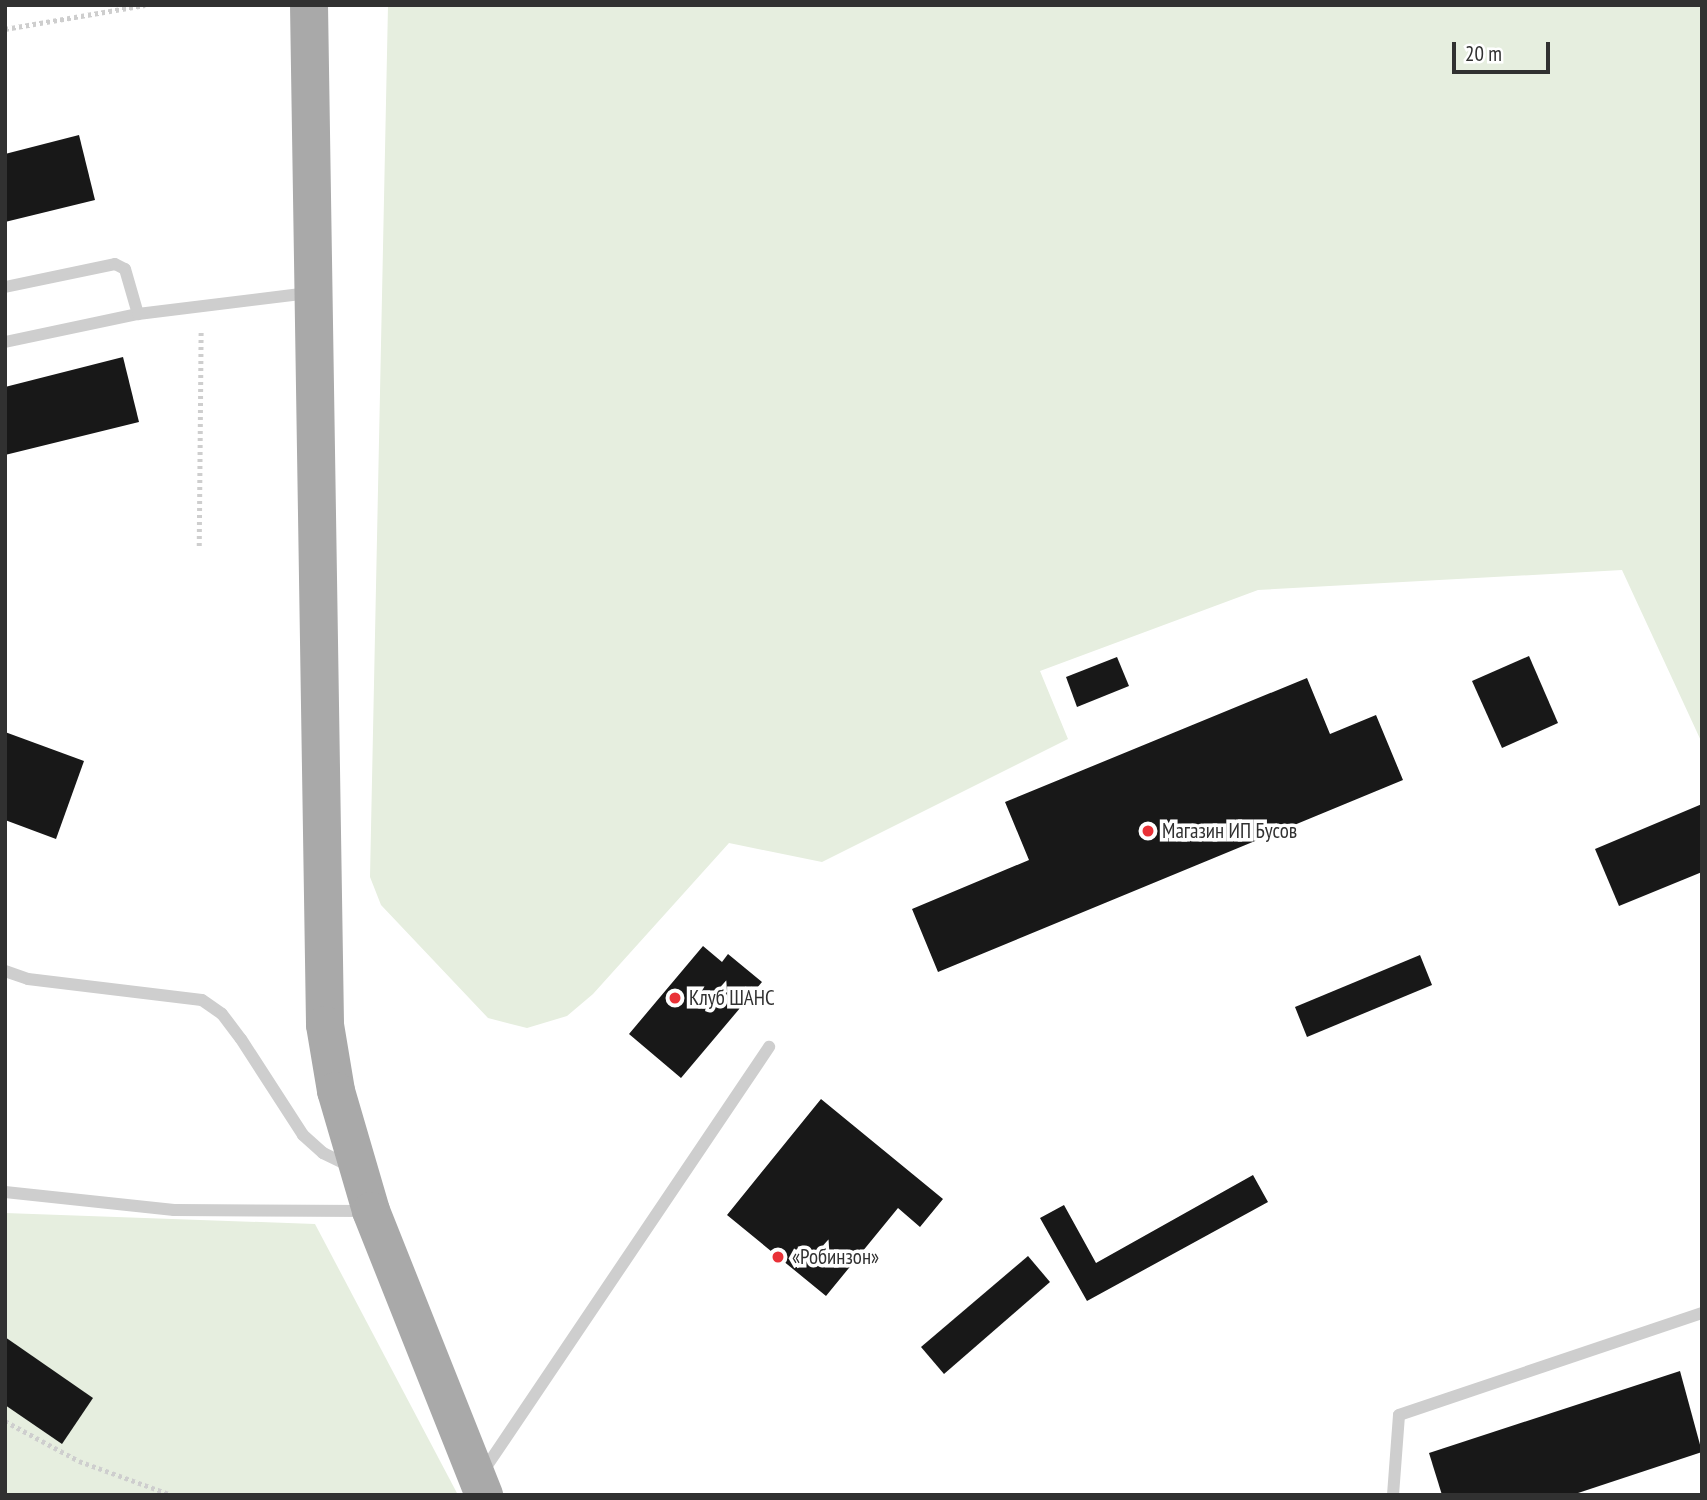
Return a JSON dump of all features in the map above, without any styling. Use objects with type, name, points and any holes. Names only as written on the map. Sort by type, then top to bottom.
[{"type":"main road","points":[[309,5],[325,1025],[357,1169],[371,1211],[481,1487]]},
{"type":"lane","points":[[5,287],[115,264],[125,269],[138,314]]},
{"type":"lane","points":[[5,342],[138,314],[315,292]]},
{"type":"lane","points":[[5,971],[28,979],[202,1000],[234,1031],[303,1135],[323,1153],[357,1169]]},
{"type":"lane","points":[[481,1487],[769,1047]]},
{"type":"lane","points":[[5,1192],[174,1210],[371,1211]]},
{"type":"lane","points":[[1393,1495],[1398,1415],[1702,1313]]},
{"type":"path","points":[[5,29],[145,5]]},
{"type":"path","points":[[199,546],[202,304]]},
{"type":"path","points":[[5,1421],[79,1461],[172,1495]]},
{"type":"green space","points":[[388,5],[1702,5],[1702,743],[1622,570],[1258,590],[1040,671],[1068,739],[822,862],[729,843],[593,994],[567,1016],[527,1028],[488,1018],[381,905],[370,877]]},
{"type":"green space","points":[[5,1213],[315,1224],[458,1495],[5,1495]]},
{"type":"building","points":[[79,135],[95,200],[5,222],[5,154]]},
{"type":"building","points":[[123,357],[139,422],[5,455],[5,387]]},
{"type":"building","points":[[1529,656],[1558,723],[1502,748],[1472,681]]},
{"type":"building","points":[[1117,657],[1129,686],[1077,707],[1066,677]]},
{"type":"building","name":"Магазин ИП Бусов","points":[[1307,678],[1330,734],[1376,715],[1403,780],[938,972],[912,909],[1029,860],[1005,802]]},
{"type":"building","points":[[5,732],[84,761],[56,839],[5,820]]},
{"type":"building","points":[[1702,804],[1702,872],[1619,906],[1595,849]]},
{"type":"building","points":[[703,946],[722,962],[728,954],[762,982],[681,1078],[629,1034]]},
{"type":"building","points":[[1420,955],[1432,985],[1307,1037],[1295,1007]]},
{"type":"building","points":[[821,1099],[943,1199],[920,1227],[898,1208],[826,1296],[727,1215]]},
{"type":"building","points":[[1253,1175],[1268,1202],[1087,1301],[1040,1218],[1064,1205],[1096,1263]]},
{"type":"building","points":[[1028,1256],[1050,1282],[944,1374],[921,1347]]},
{"type":"building","points":[[5,1337],[93,1398],[62,1444],[5,1405]]},
{"type":"building","points":[[1680,1371],[1702,1452],[1572,1495],[1442,1495],[1429,1453]]},
{"type":"place","name":"Магазин ИП Бусов","points":[[1148,831]]},
{"type":"place","name":"Клуб ШАНС","points":[[675,998]]},
{"type":"place","name":"«Робинзон»","points":[[778,1257]]}]
